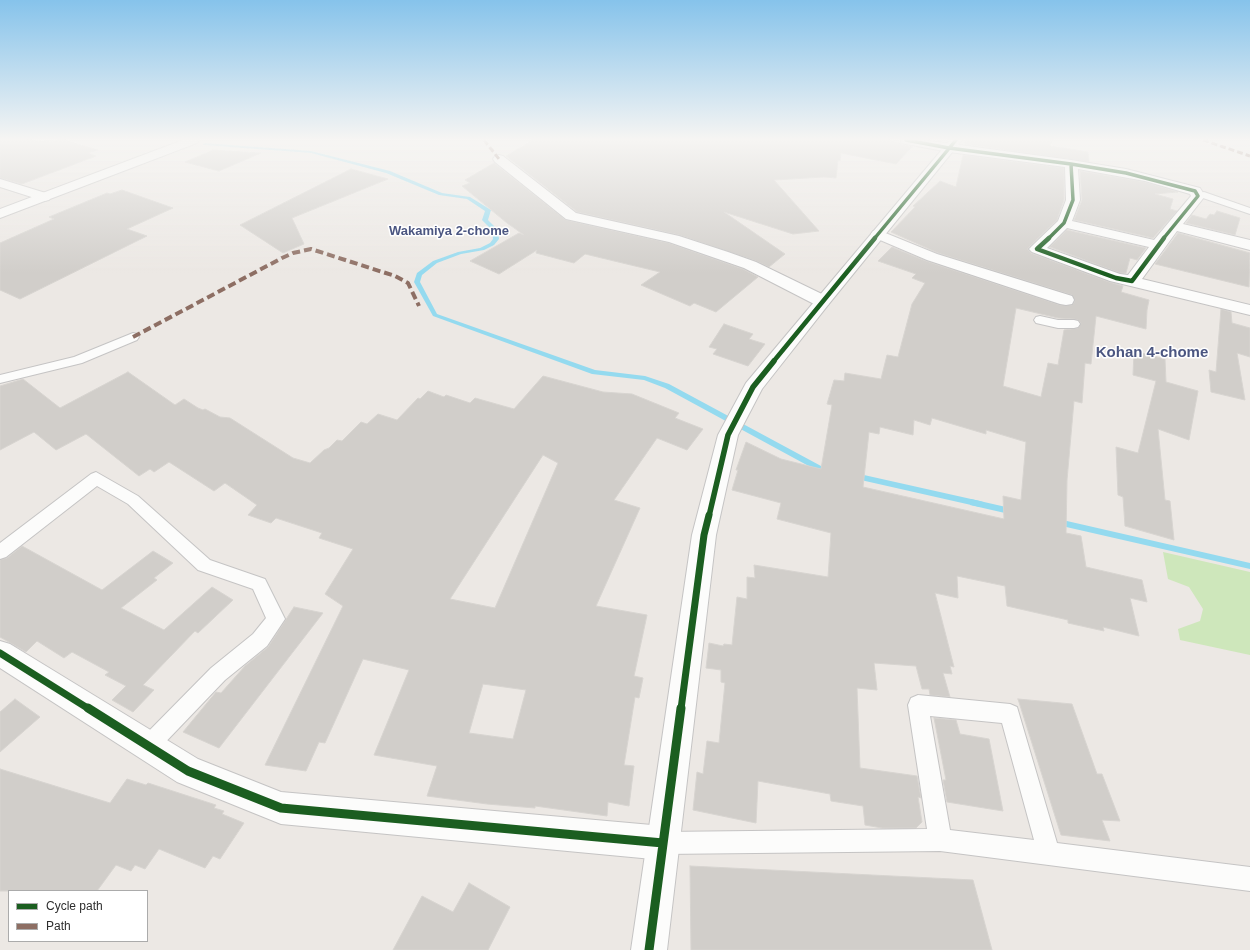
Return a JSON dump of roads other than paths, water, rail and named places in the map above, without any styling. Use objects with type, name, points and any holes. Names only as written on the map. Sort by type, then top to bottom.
[{"type":"street","points":[[4,184],[44,197]]},
{"type":"street","points":[[0,214],[76,184]]},
{"type":"street","points":[[531,184],[572,216],[593,222],[640,230],[723,255],[750,265],[822,301]]},
{"type":"street","points":[[649,950],[704,534],[728,435],[753,387],[919,184]]},
{"type":"street","points":[[1072,184],[1073,200],[1064,223],[1037,249],[1116,278],[1250,310]]},
{"type":"street","points":[[1132,281],[1158,245],[1198,196],[1195,191],[1171,184]]},
{"type":"street","points":[[1064,223],[1158,245]]},
{"type":"street","points":[[1173,226],[1250,245]]},
{"type":"street","points":[[878,234],[932,258],[1066,300]]},
{"type":"street","points":[[0,653],[188,771],[281,808],[663,843]]},
{"type":"lane","points":[[1198,196],[1204,195],[1250,210]]},
{"type":"lane","points":[[1040,320],[1058,324],[1074,324]]},
{"type":"lane","points":[[0,379],[78,360],[133,337]]},
{"type":"lane","points":[[0,552],[96,478],[133,500],[204,565],[259,584],[276,619],[260,640],[218,674],[148,746]]},
{"type":"lane","points":[[940,840],[918,705],[1010,714],[1049,854]]},
{"type":"lane","points":[[663,843],[940,840],[1250,879]]},
{"type":"water","points":[[971,499],[1250,563],[1250,569],[970,505]]},
{"type":"waterway","points":[[418,184],[441,194],[468,198],[488,210],[485,220],[495,230],[496,239],[492,244],[482,249],[460,253],[435,262],[419,274],[417,282],[435,315],[594,372],[645,378],[667,386],[819,468],[832,471]]},
{"type":"waterway","points":[[855,476],[980,504]]},
{"type":"district","name":"Wakamiya 2-chome","points":[[449,231]]},
{"type":"district","name":"Kohan 4-chome","points":[[1152,353]]}]
